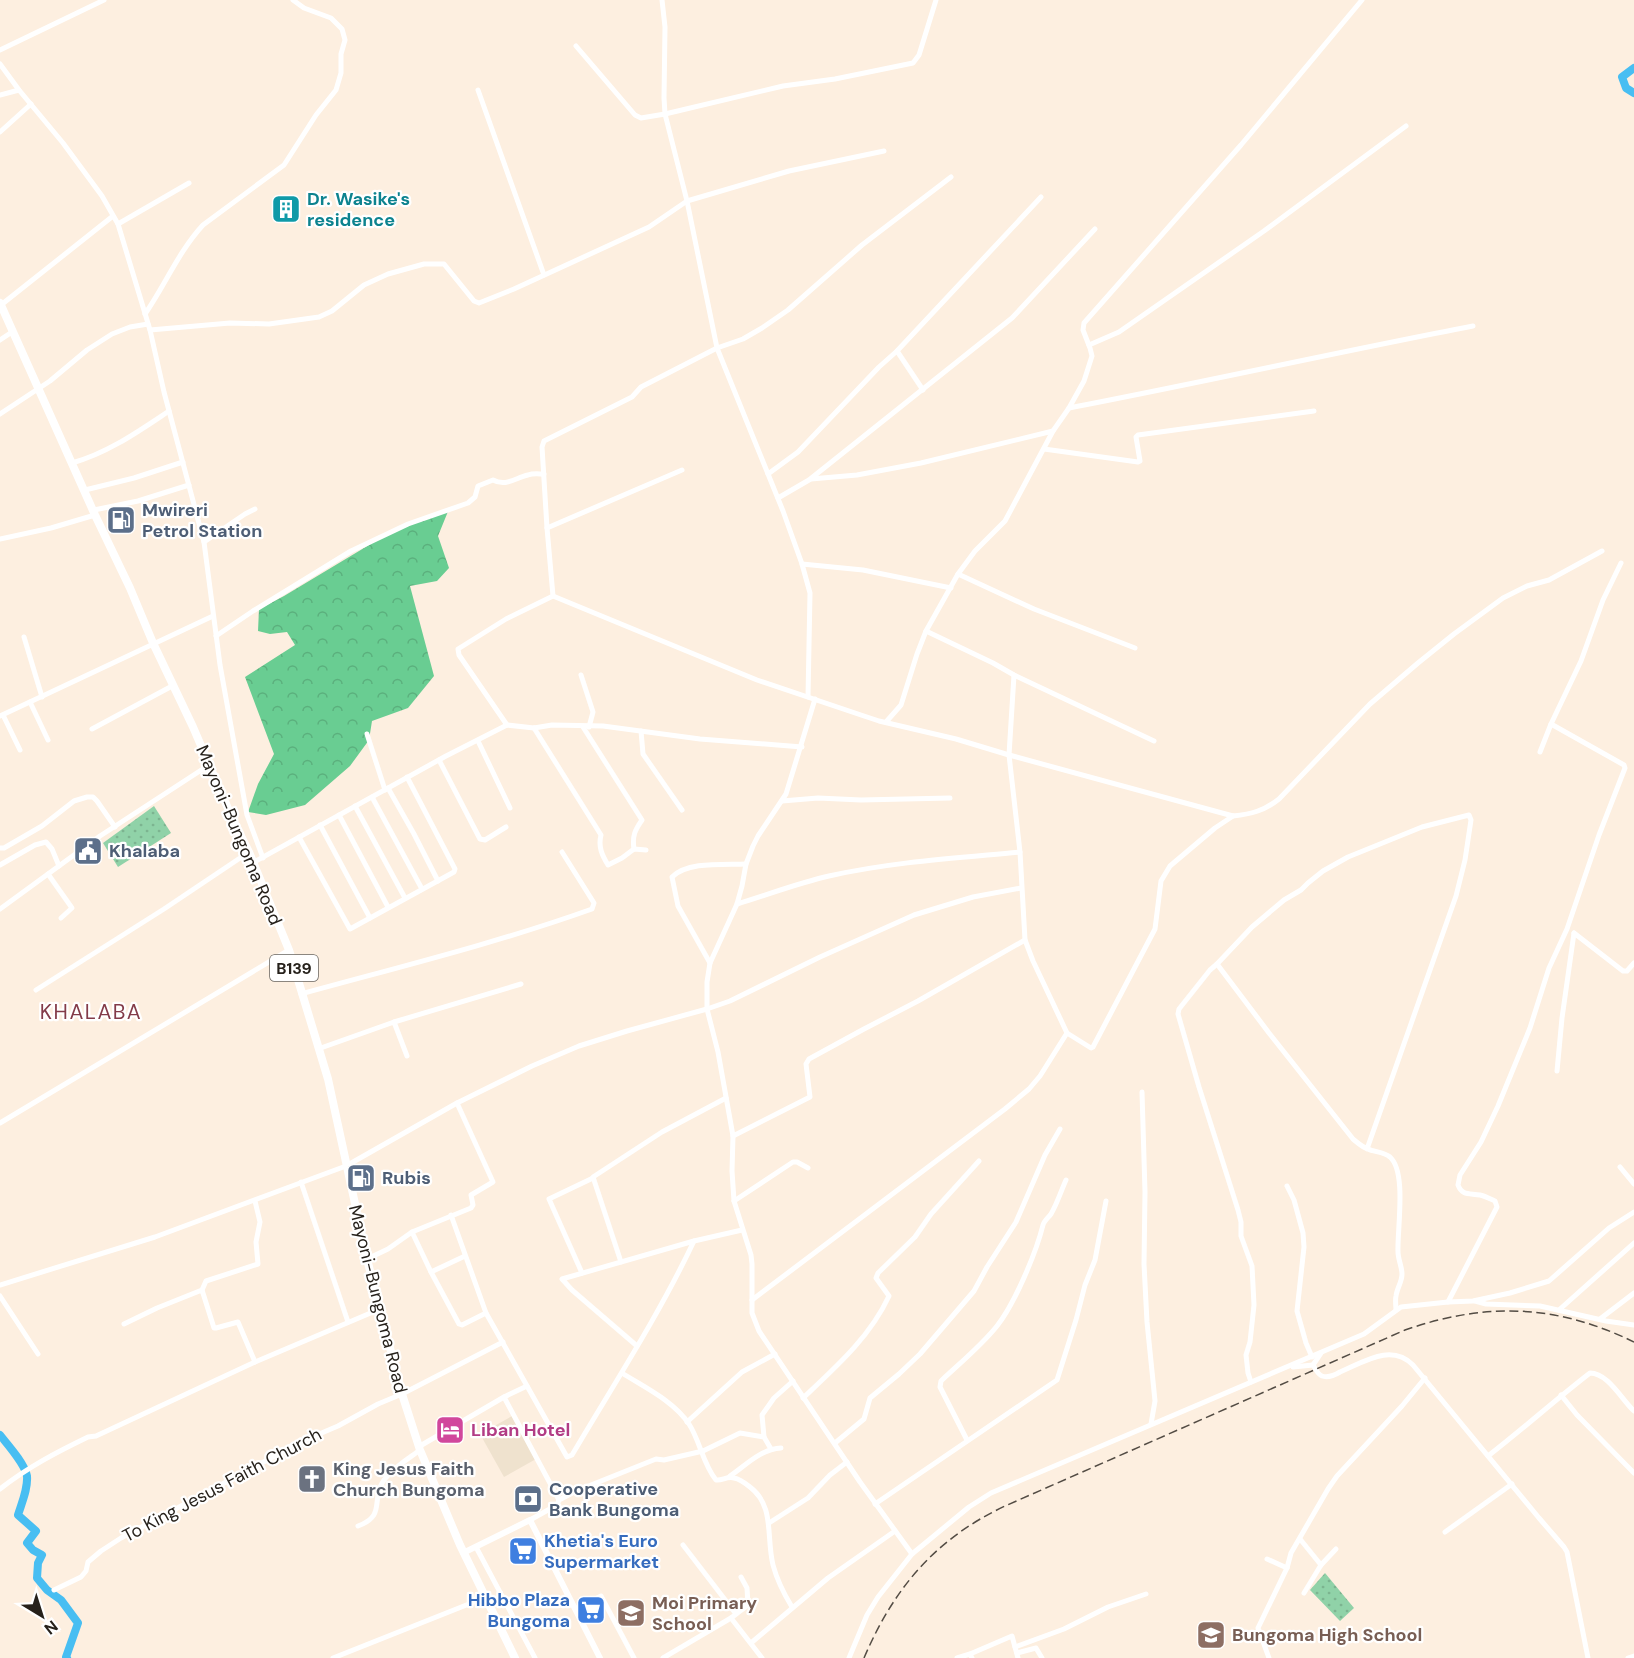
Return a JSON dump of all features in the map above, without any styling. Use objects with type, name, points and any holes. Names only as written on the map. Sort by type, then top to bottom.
[{"type":"main road","name":"Mayoni-Bungoma Road","points":[[0,304],[254,862],[289,950],[328,1079],[367,1259],[402,1394],[420,1448],[464,1553],[515,1658]]},
{"type":"street","points":[[0,50],[104,0]]},
{"type":"street","points":[[145,314],[195,233],[284,165],[336,90],[341,73],[341,54],[345,40],[342,29],[332,18],[304,8],[293,0]]},
{"type":"street","points":[[662,0],[665,27],[665,114],[687,201],[717,348],[778,498],[810,593],[808,697]]},
{"type":"street","points":[[576,46],[638,118],[665,114],[783,86],[835,79],[912,63],[919,55],[936,0]]},
{"type":"street","points":[[886,722],[901,705],[926,631],[958,574],[975,551],[1005,521],[1053,431],[1084,381],[1092,356],[1083,330],[1084,323],[1241,145],[1362,0]]},
{"type":"street","points":[[0,64],[63,143],[102,196],[118,224],[149,327],[204,542],[216,636],[247,815],[263,858]]},
{"type":"street","points":[[0,95],[19,90]]},
{"type":"street","points":[[478,90],[544,275]]},
{"type":"street","points":[[0,132],[31,104]]},
{"type":"street","points":[[1089,345],[1119,332],[1264,231],[1406,126]]},
{"type":"street","points":[[0,414],[38,389],[87,350],[112,334],[130,327],[230,323],[269,324],[319,317],[332,311],[364,285],[388,274],[424,264],[444,264],[476,303],[491,300],[649,227],[687,201],[789,171],[884,151]]},
{"type":"street","points":[[554,596],[547,528],[542,447],[544,441],[632,397],[641,387],[762,328],[788,310],[862,245],[951,177]]},
{"type":"street","points":[[118,224],[189,183]]},
{"type":"street","points":[[768,474],[798,452],[897,351],[1041,197]]},
{"type":"street","points":[[0,304],[113,216]]},
{"type":"street","points":[[778,498],[809,480],[1012,318],[1095,229]]},
{"type":"street","points":[[1069,408],[1473,326]]},
{"type":"street","points":[[0,340],[12,332]]},
{"type":"street","points":[[897,351],[923,390]]},
{"type":"street","points":[[72,463],[86,459],[129,438],[169,411]]},
{"type":"street","points":[[1044,449],[1138,462],[1140,457],[1137,436],[1314,411]]},
{"type":"street","points":[[809,480],[857,475],[921,463],[1053,431]]},
{"type":"street","points":[[85,490],[134,478],[183,462]]},
{"type":"street","points":[[547,528],[682,470]]},
{"type":"street","points":[[216,636],[351,551],[408,524],[468,503],[475,497],[478,486],[482,484],[493,480],[499,483],[511,482],[529,474],[544,474]]},
{"type":"street","points":[[0,539],[51,528],[189,485]]},
{"type":"street","points":[[204,542],[255,509]]},
{"type":"street","points":[[507,726],[459,655],[458,649],[506,619],[554,596],[783,689],[886,722],[956,739],[1233,816],[1255,813],[1279,799],[1370,704],[1486,610],[1527,585],[1549,580],[1602,551]]},
{"type":"street","points":[[1540,752],[1581,661],[1603,600],[1621,563]]},
{"type":"street","points":[[802,564],[863,570],[951,588]]},
{"type":"street","points":[[958,574],[1034,609],[1135,648]]},
{"type":"street","points":[[20,750],[2,715],[213,616]]},
{"type":"street","points":[[926,631],[1154,741]]},
{"type":"street","points":[[24,637],[42,697]]},
{"type":"street","points":[[581,675],[593,712],[586,727]]},
{"type":"street","points":[[1014,675],[1009,755],[1020,852],[1025,940],[1067,1033],[1091,1048],[1093,1047],[1155,929],[1159,888],[1166,872],[1215,828],[1233,816]]},
{"type":"street","points":[[92,729],[174,685]]},
{"type":"street","points":[[815,699],[790,784],[782,801],[758,836],[746,864],[737,904],[710,963],[707,1009],[733,1136],[734,1201],[751,1255],[752,1313],[759,1331],[774,1354],[875,1504],[912,1554]]},
{"type":"street","points":[[30,702],[48,740]]},
{"type":"street","points":[[1449,1302],[1497,1207],[1495,1201],[1482,1195],[1461,1191],[1458,1185],[1460,1175],[1481,1142],[1530,1028],[1549,968],[1567,929],[1625,768],[1600,751],[1551,724]]},
{"type":"street","points":[[254,862],[406,777],[507,726],[534,728],[552,725],[603,726],[700,739],[802,747]]},
{"type":"street","points":[[586,727],[642,820],[634,831],[634,849]]},
{"type":"street","points":[[534,728],[601,835],[599,843],[608,865],[634,849],[645,850]]},
{"type":"street","points":[[641,731],[643,754],[682,810]]},
{"type":"street","points":[[367,734],[386,789],[414,834],[438,881]]},
{"type":"street","points":[[478,741],[510,808]]},
{"type":"street","points":[[439,760],[482,840],[506,827]]},
{"type":"street","points":[[0,909],[115,827],[209,765]]},
{"type":"street","points":[[299,837],[351,929],[438,881],[454,872],[455,869],[406,777]]},
{"type":"street","points":[[0,848],[4,848],[42,826],[69,804],[87,797],[93,797],[98,801],[115,827]]},
{"type":"street","points":[[372,797],[422,889]]},
{"type":"street","points":[[782,801],[818,798],[861,800],[950,798]]},
{"type":"street","points":[[356,806],[405,898]]},
{"type":"street","points":[[339,815],[388,908]]},
{"type":"street","points":[[1251,1382],[1246,1355],[1250,1342],[1254,1305],[1252,1266],[1241,1236],[1238,1210],[1198,1088],[1179,1009],[1210,970],[1252,927],[1323,871],[1348,857],[1422,827],[1467,815],[1471,817],[1465,860],[1456,896],[1367,1149]]},
{"type":"street","points":[[320,825],[370,918]]},
{"type":"street","points":[[0,865],[35,845],[46,842],[52,849],[59,866]]},
{"type":"street","points":[[36,990],[249,852]]},
{"type":"street","points":[[301,994],[419,963],[592,909],[594,903],[562,852]]},
{"type":"street","points":[[737,904],[826,876],[847,872],[1020,852]]},
{"type":"street","points":[[710,963],[678,906],[672,877],[678,871],[689,867],[746,864]]},
{"type":"street","points":[[48,874],[72,908],[61,918]]},
{"type":"street","points":[[0,1285],[155,1237],[346,1166],[457,1103],[579,1046],[730,1001],[914,915],[973,897],[1022,888]]},
{"type":"street","points":[[1567,929],[1623,971],[1627,971],[1634,963]]},
{"type":"street","points":[[1557,1071],[1574,933]]},
{"type":"street","points":[[733,1136],[810,1097],[806,1064],[809,1059],[1025,940]]},
{"type":"street","points":[[0,1123],[289,950]]},
{"type":"street","points":[[1217,964],[1353,1139],[1367,1149],[1389,1157],[1396,1170],[1400,1206],[1397,1248],[1402,1278],[1396,1296],[1396,1310]]},
{"type":"street","points":[[318,1049],[394,1022],[521,984]]},
{"type":"street","points":[[394,1022],[407,1056]]},
{"type":"street","points":[[752,1300],[1029,1089],[1040,1076],[1067,1033]]},
{"type":"street","points":[[1142,1092],[1145,1192],[1144,1264],[1155,1401],[1151,1424]]},
{"type":"street","points":[[582,1273],[549,1198],[593,1178],[597,1173],[662,1132],[726,1098]]},
{"type":"street","points":[[367,1259],[388,1249],[412,1232],[472,1207],[471,1195],[493,1182],[457,1103]]},
{"type":"street","points":[[835,1443],[864,1419],[870,1398],[920,1354],[974,1291],[1016,1222],[1045,1155],[1060,1129]]},
{"type":"street","points":[[734,1201],[793,1161],[808,1168]]},
{"type":"street","points":[[804,1398],[845,1358],[867,1334],[876,1320],[889,1296],[876,1278],[878,1273],[915,1237],[931,1214],[979,1161]]},
{"type":"street","points":[[1620,1167],[1634,1184]]},
{"type":"street","points":[[593,1178],[621,1262]]},
{"type":"street","points":[[967,1440],[940,1387],[941,1381],[997,1327],[1004,1316],[1043,1232],[1044,1222],[1051,1214],[1066,1180]]},
{"type":"street","points":[[301,1182],[348,1322]]},
{"type":"street","points":[[1287,1186],[1294,1200],[1302,1233],[1304,1247],[1298,1311],[1312,1357]]},
{"type":"street","points":[[255,1201],[260,1222],[256,1242],[258,1264],[206,1281],[202,1290],[214,1328],[238,1322],[255,1362]]},
{"type":"street","points":[[875,1504],[1057,1380],[1085,1285],[1095,1260],[1106,1201]]},
{"type":"street","points":[[849,1658],[867,1615],[878,1597],[912,1554],[969,1507],[991,1493],[1364,1334],[1401,1307],[1473,1301],[1549,1281],[1609,1228],[1634,1212]]},
{"type":"street","points":[[451,1215],[486,1313],[566,1457],[572,1455],[622,1372],[694,1241]]},
{"type":"street","points":[[637,1346],[562,1280],[694,1241],[742,1230]]},
{"type":"street","points":[[412,1232],[460,1324],[486,1313]]},
{"type":"street","points":[[1559,1310],[1634,1243]]},
{"type":"street","points":[[431,1272],[465,1256]]},
{"type":"street","points":[[124,1324],[202,1290]]},
{"type":"street","points":[[1600,1319],[1634,1293]]},
{"type":"street","points":[[0,1296],[38,1354]]},
{"type":"street","points":[[1473,1301],[1486,1304],[1540,1306],[1634,1325]]},
{"type":"street","points":[[0,1488],[40,1461],[88,1437],[96,1436],[255,1362],[380,1309]]},
{"type":"street","name":"To King Jesus Faith Church","points":[[54,1590],[81,1577],[86,1571],[88,1562],[121,1538],[286,1448],[338,1426],[503,1342]]},
{"type":"street","points":[[1313,1365],[1321,1353]]},
{"type":"street","points":[[687,1422],[742,1372],[774,1354]]},
{"type":"street","points":[[1313,1365],[1321,1375],[1333,1376],[1371,1358],[1387,1354],[1406,1357],[1564,1547],[1567,1552],[1588,1658]]},
{"type":"street","points":[[1289,1367],[1313,1365]]},
{"type":"street","points":[[622,1372],[662,1399],[687,1422],[716,1480],[728,1477],[760,1454],[781,1448]]},
{"type":"street","points":[[1488,1456],[1590,1373],[1605,1379],[1634,1411]]},
{"type":"street","points":[[1269,1658],[1258,1628],[1287,1568],[1291,1553],[1337,1476],[1425,1378]]},
{"type":"street","points":[[771,1449],[764,1437],[762,1415],[774,1398],[793,1381]]},
{"type":"street","points":[[358,1526],[367,1522],[375,1514],[378,1493],[383,1480],[420,1448],[504,1397],[527,1386]]},
{"type":"street","points":[[1561,1395],[1577,1415],[1634,1473]]},
{"type":"street","points":[[504,1397],[559,1500]]},
{"type":"street","points":[[464,1553],[530,1520],[576,1491],[656,1459],[664,1460],[702,1451],[740,1433],[764,1437]]},
{"type":"street","points":[[769,1523],[808,1498],[830,1475],[847,1462]]},
{"type":"street","points":[[728,1477],[743,1481],[760,1495],[764,1502],[769,1523],[772,1563],[782,1590],[792,1607]]},
{"type":"street","points":[[1445,1532],[1512,1484]]},
{"type":"street","points":[[530,1520],[600,1658]]},
{"type":"street","points":[[751,1643],[828,1578],[895,1531]]},
{"type":"street","points":[[1300,1539],[1321,1564]]},
{"type":"street","points":[[683,1545],[762,1658]]},
{"type":"street","points":[[476,1547],[535,1658]]},
{"type":"street","points":[[1304,1593],[1321,1564],[1336,1549]]},
{"type":"street","points":[[1268,1559],[1287,1568]]},
{"type":"street","points":[[663,1658],[745,1607],[749,1602],[747,1588],[741,1577]]},
{"type":"street","points":[[1015,1647],[1064,1629],[1108,1607],[1146,1594]]},
{"type":"street","points":[[575,1609],[601,1596],[633,1658]]},
{"type":"street","points":[[333,1658],[484,1598]]},
{"type":"street","points":[[957,1658],[971,1656],[1012,1636],[1017,1656],[1036,1647],[1041,1658]]},
{"type":"street","points":[[1629,1658],[1634,1656]]},
{"type":"shaded area","points":[[512,1416],[536,1459],[504,1477],[480,1434]]},
{"type":"green space","points":[[449,509],[438,536],[449,568],[437,581],[410,586],[434,676],[408,708],[372,721],[369,740],[350,766],[305,805],[266,815],[248,812],[258,784],[274,754],[245,677],[295,645],[287,632],[270,634],[258,631],[259,609],[384,536]]},
{"type":"green space","points":[[154,806],[171,833],[118,867],[103,843]]},
{"type":"green space","points":[[1325,1573],[1354,1608],[1340,1621],[1310,1590]]},
{"type":"waterway","points":[[1634,68],[1622,77],[1626,88],[1634,93]]},
{"type":"waterway","points":[[0,1435],[26,1471],[26,1491],[18,1515],[36,1531],[27,1543],[42,1555],[38,1563],[37,1578],[47,1590],[61,1600],[78,1623],[67,1658]]},
{"type":"railway","points":[[864,1658],[889,1609],[903,1588],[938,1550],[980,1519],[1405,1330],[1464,1315],[1492,1311],[1521,1311],[1577,1320],[1634,1342]]},
{"type":"place","name":"Dr. Wasike's residence","points":[[286,209]]},
{"type":"place","name":"Mwireri Petrol Station","points":[[121,520]]},
{"type":"place","name":"Khalaba","points":[[88,851]]},
{"type":"place","name":"Rubis","points":[[361,1178]]},
{"type":"place","name":"Liban Hotel","points":[[450,1430]]},
{"type":"place","name":"King Jesus Faith Church Bungoma","points":[[312,1479]]},
{"type":"place","name":"Cooperative Bank Bungoma","points":[[528,1499]]},
{"type":"place","name":"Khetia's Euro Supermarket","points":[[523,1551]]},
{"type":"place","name":"Hibbo Plaza Bungoma","points":[[591,1610]]},
{"type":"place","name":"Moi Primary School","points":[[631,1613]]},
{"type":"place","name":"Bungoma High School","points":[[1211,1635]]},
{"type":"district","name":"KHALABA","points":[[91,1012]]}]
